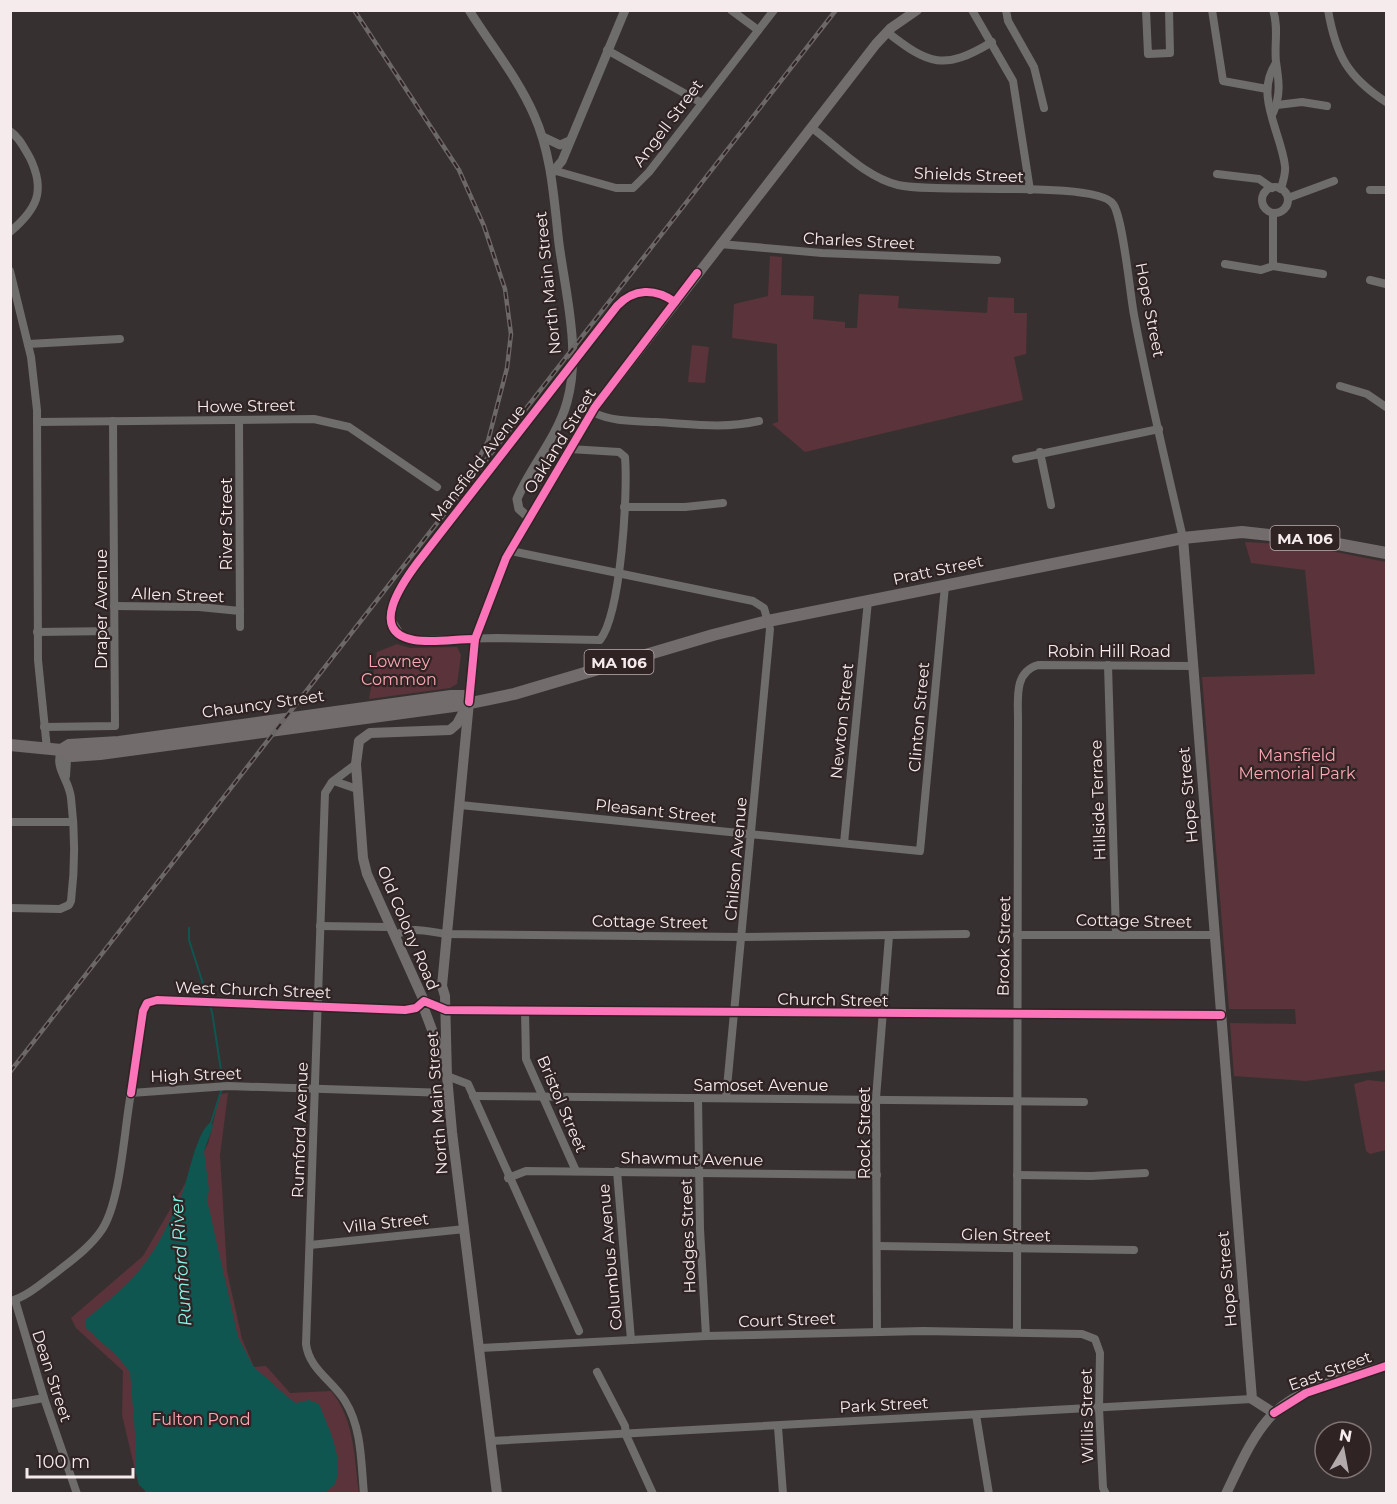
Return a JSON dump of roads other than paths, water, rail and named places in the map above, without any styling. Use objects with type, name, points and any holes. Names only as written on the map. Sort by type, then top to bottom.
[{"type":"main road","name":"Oakland Street","points":[[475,639],[511,551],[592,412],[720,244],[887,32],[917,10]]},
{"type":"main road","name":"Pratt Street","points":[[768,621],[1183,538],[1242,532],[1386,553]]},
{"type":"main road","name":"Hope Street","points":[[1183,538],[1252,1399]]},
{"type":"main road","name":"Chauncy Street","points":[[10,745],[61,750],[69,745],[119,742],[451,696],[464,696],[469,702],[514,694],[768,621]]},
{"type":"main road","name":"North Main Street","points":[[475,639],[442,986],[446,1010],[448,1093],[497,1494]]},
{"type":"main road","points":[[464,756],[461,740],[450,730],[457,724],[469,702]]},
{"type":"main road","name":"Old Colony Road","points":[[447,1076],[439,1046],[423,1006],[424,1001],[392,931],[363,858],[356,764],[357,745],[362,737],[370,733],[450,730]]},
{"type":"main road","points":[[424,1001],[435,997],[442,986]]},
{"type":"main road","name":"East Street","points":[[1226,1494],[1251,1446],[1274,1413],[1306,1393],[1386,1366]]},
{"type":"main road","points":[[1252,1399],[1274,1413]]},
{"type":"street","points":[[469,10],[526,97],[543,137],[553,173]]},
{"type":"street","points":[[553,173],[625,10]]},
{"type":"street","points":[[731,10],[758,30]]},
{"type":"street","name":"Angell Street","points":[[553,173],[624,189],[633,188],[649,172],[700,102],[774,10]]},
{"type":"street","points":[[972,10],[1013,81],[1030,190]]},
{"type":"street","points":[[1006,10],[1008,21],[1034,67],[1044,108]]},
{"type":"street","points":[[1146,10],[1148,54],[1170,53],[1169,10]]},
{"type":"street","points":[[1212,10],[1223,81],[1267,89]]},
{"type":"street","points":[[1272,10],[1277,29],[1276,63],[1280,87],[1275,109],[1285,166],[1281,189]]},
{"type":"street","points":[[1329,10],[1337,48],[1347,68],[1370,91],[1385,101]]},
{"type":"street","points":[[887,32],[915,54],[944,61],[969,57],[992,42]]},
{"type":"street","points":[[607,50],[700,102]]},
{"type":"street","points":[[1275,109],[1268,101],[1267,89],[1276,63]]},
{"type":"street","points":[[1275,109],[1302,102],[1327,105]]},
{"type":"street","name":"Shields Street","points":[[812,128],[864,169],[899,185],[930,189],[1073,191],[1106,197]]},
{"type":"street","points":[[10,131],[18,138],[30,160],[40,186],[34,205],[21,223],[10,232]]},
{"type":"street","points":[[543,137],[560,145],[569,141]]},
{"type":"street","name":"North Main Street","points":[[529,518],[519,509],[517,499],[561,420],[571,378],[572,334],[553,173]]},
{"type":"street","points":[[1217,174],[1259,179],[1272,188],[1281,189],[1288,198]]},
{"type":"street","points":[[1288,198],[1334,181]]},
{"type":"street","points":[[1272,188],[1264,194],[1262,201],[1266,210],[1273,213],[1285,210],[1288,198]]},
{"type":"street","points":[[1370,190],[1386,190]]},
{"type":"street","name":"Hope Street","points":[[1106,197],[1114,205],[1119,219],[1135,318],[1183,538]]},
{"type":"street","points":[[1272,267],[1273,213]]},
{"type":"street","name":"Charles Street","points":[[720,244],[822,253],[997,260]]},
{"type":"street","points":[[1225,264],[1261,270],[1272,267],[1323,274]]},
{"type":"street","points":[[10,271],[34,380],[37,422],[37,632],[47,749]]},
{"type":"street","points":[[1370,280],[1386,284]]},
{"type":"street","name":"Mansfield Avenue","points":[[620,574],[606,630],[600,640],[408,638],[394,628],[391,621],[392,604],[410,573],[617,306],[630,295],[643,291],[658,292],[675,302]]},
{"type":"street","points":[[27,344],[120,339]]},
{"type":"street","points":[[1340,386],[1367,394],[1386,406]]},
{"type":"street","points":[[592,412],[605,419],[624,422],[707,427],[735,426],[759,421]]},
{"type":"street","name":"Howe Street","points":[[37,422],[314,419],[349,426],[437,488]]},
{"type":"street","name":"River Street","points":[[239,420],[240,627]]},
{"type":"street","name":"Draper Avenue","points":[[44,727],[114,726],[113,422]]},
{"type":"street","points":[[1016,459],[1159,429]]},
{"type":"street","points":[[569,449],[624,454],[626,470],[620,574]]},
{"type":"street","points":[[1040,453],[1051,505]]},
{"type":"street","points":[[624,507],[675,507],[723,503]]},
{"type":"street","points":[[511,551],[758,602],[764,608],[768,621]]},
{"type":"street","name":"Clinton Street","points":[[920,851],[945,586]]},
{"type":"street","name":"Newton Street","points":[[844,843],[868,601]]},
{"type":"street","name":"Allen Street","points":[[114,606],[240,610]]},
{"type":"street","name":"Chilson Avenue","points":[[726,1098],[743,937],[770,629],[768,621]]},
{"type":"street","points":[[37,632],[114,631]]},
{"type":"street","name":"Robin Hill Road","points":[[1026,670],[1038,664],[1193,666]]},
{"type":"street","name":"Hillside Terrace","points":[[1108,665],[1116,934]]},
{"type":"street","name":"Brook Street","points":[[1017,1332],[1018,719],[1020,681],[1026,670]]},
{"type":"street","points":[[10,908],[60,909],[70,905],[73,862],[71,796],[66,776],[67,760],[61,750]]},
{"type":"street","points":[[334,781],[356,764]]},
{"type":"street","points":[[334,781],[357,789]]},
{"type":"street","name":"Rumford Avenue","points":[[334,781],[325,793],[307,1352],[309,1359],[338,1390],[354,1419],[364,1494]]},
{"type":"street","name":"Pleasant Street","points":[[460,805],[920,851]]},
{"type":"street","points":[[10,822],[72,822]]},
{"type":"street","name":"Cottage Street","points":[[320,926],[446,934],[743,937],[966,934]]},
{"type":"street","name":"Cottage Street","points":[[1017,935],[1116,934],[1152,937],[1215,935]]},
{"type":"street","name":"Rock Street","points":[[877,1330],[876,1098],[889,936]]},
{"type":"street","name":"West Church Street","points":[[131,1093],[143,1011],[147,1003],[157,1000],[405,1010],[416,1008],[424,1001]]},
{"type":"street","points":[[424,1001],[446,1010]]},
{"type":"street","name":"Church Street","points":[[446,1010],[1221,1016]]},
{"type":"street","name":"Bristol Street","points":[[525,1011],[526,1059],[576,1171]]},
{"type":"street","points":[[447,1076],[468,1084],[508,1178],[579,1331]]},
{"type":"street","name":"High Street","points":[[13,1300],[65,1265],[100,1233],[115,1190],[131,1093],[218,1086],[448,1093]]},
{"type":"street","name":"Samoset Avenue","points":[[473,1096],[1017,1099],[1084,1102]]},
{"type":"street","name":"Hodges Street","points":[[698,1098],[706,1336]]},
{"type":"street","name":"Shawmut Avenue","points":[[508,1178],[526,1171],[877,1175]]},
{"type":"street","name":"Columbus Avenue","points":[[617,1171],[631,1340]]},
{"type":"street","points":[[1017,1175],[1091,1176],[1145,1173]]},
{"type":"street","name":"Villa Street","points":[[310,1245],[465,1229]]},
{"type":"street","name":"Glen Street","points":[[878,1246],[1016,1250],[1134,1250]]},
{"type":"street","name":"Dean Street","points":[[13,1300],[77,1494]]},
{"type":"street","name":"Court Street","points":[[480,1348],[877,1330],[1059,1332],[1095,1339]]},
{"type":"street","name":"Willis Street","points":[[1095,1339],[1100,1353],[1101,1475],[1106,1494]]},
{"type":"street","points":[[597,1372],[625,1426],[626,1435],[653,1494]]},
{"type":"street","points":[[10,1404],[44,1398]]},
{"type":"street","name":"Park Street","points":[[491,1441],[1252,1399]]},
{"type":"street","points":[[976,1415],[989,1494]]},
{"type":"street","points":[[778,1426],[783,1494]]},
{"type":"water","name":"Fulton Pond","points":[[211,1122],[213,1126],[204,1151],[209,1190],[207,1200],[238,1337],[253,1366],[290,1399],[296,1403],[309,1400],[319,1404],[331,1433],[338,1464],[335,1484],[326,1492],[148,1493],[139,1485],[135,1469],[135,1434],[130,1372],[117,1356],[86,1328],[85,1320],[135,1275],[160,1240],[182,1194],[201,1135]]},
{"type":"waterway","name":"Rumford River","points":[[189,928],[189,940],[212,1012],[223,1083]]},
{"type":"waterway","name":"Rumford River","points":[[211,1123],[222,1088]]},
{"type":"railway","points":[[354,10],[459,170],[484,226],[505,289],[511,334],[507,368],[488,441],[474,467]]},
{"type":"railway","points":[[10,1072],[836,10]]},
{"type":"park label","name":"Lowney Common","points":[[399,670]]},
{"type":"park label","name":"Mansfield Memorial Park","points":[[1297,764]]}]
